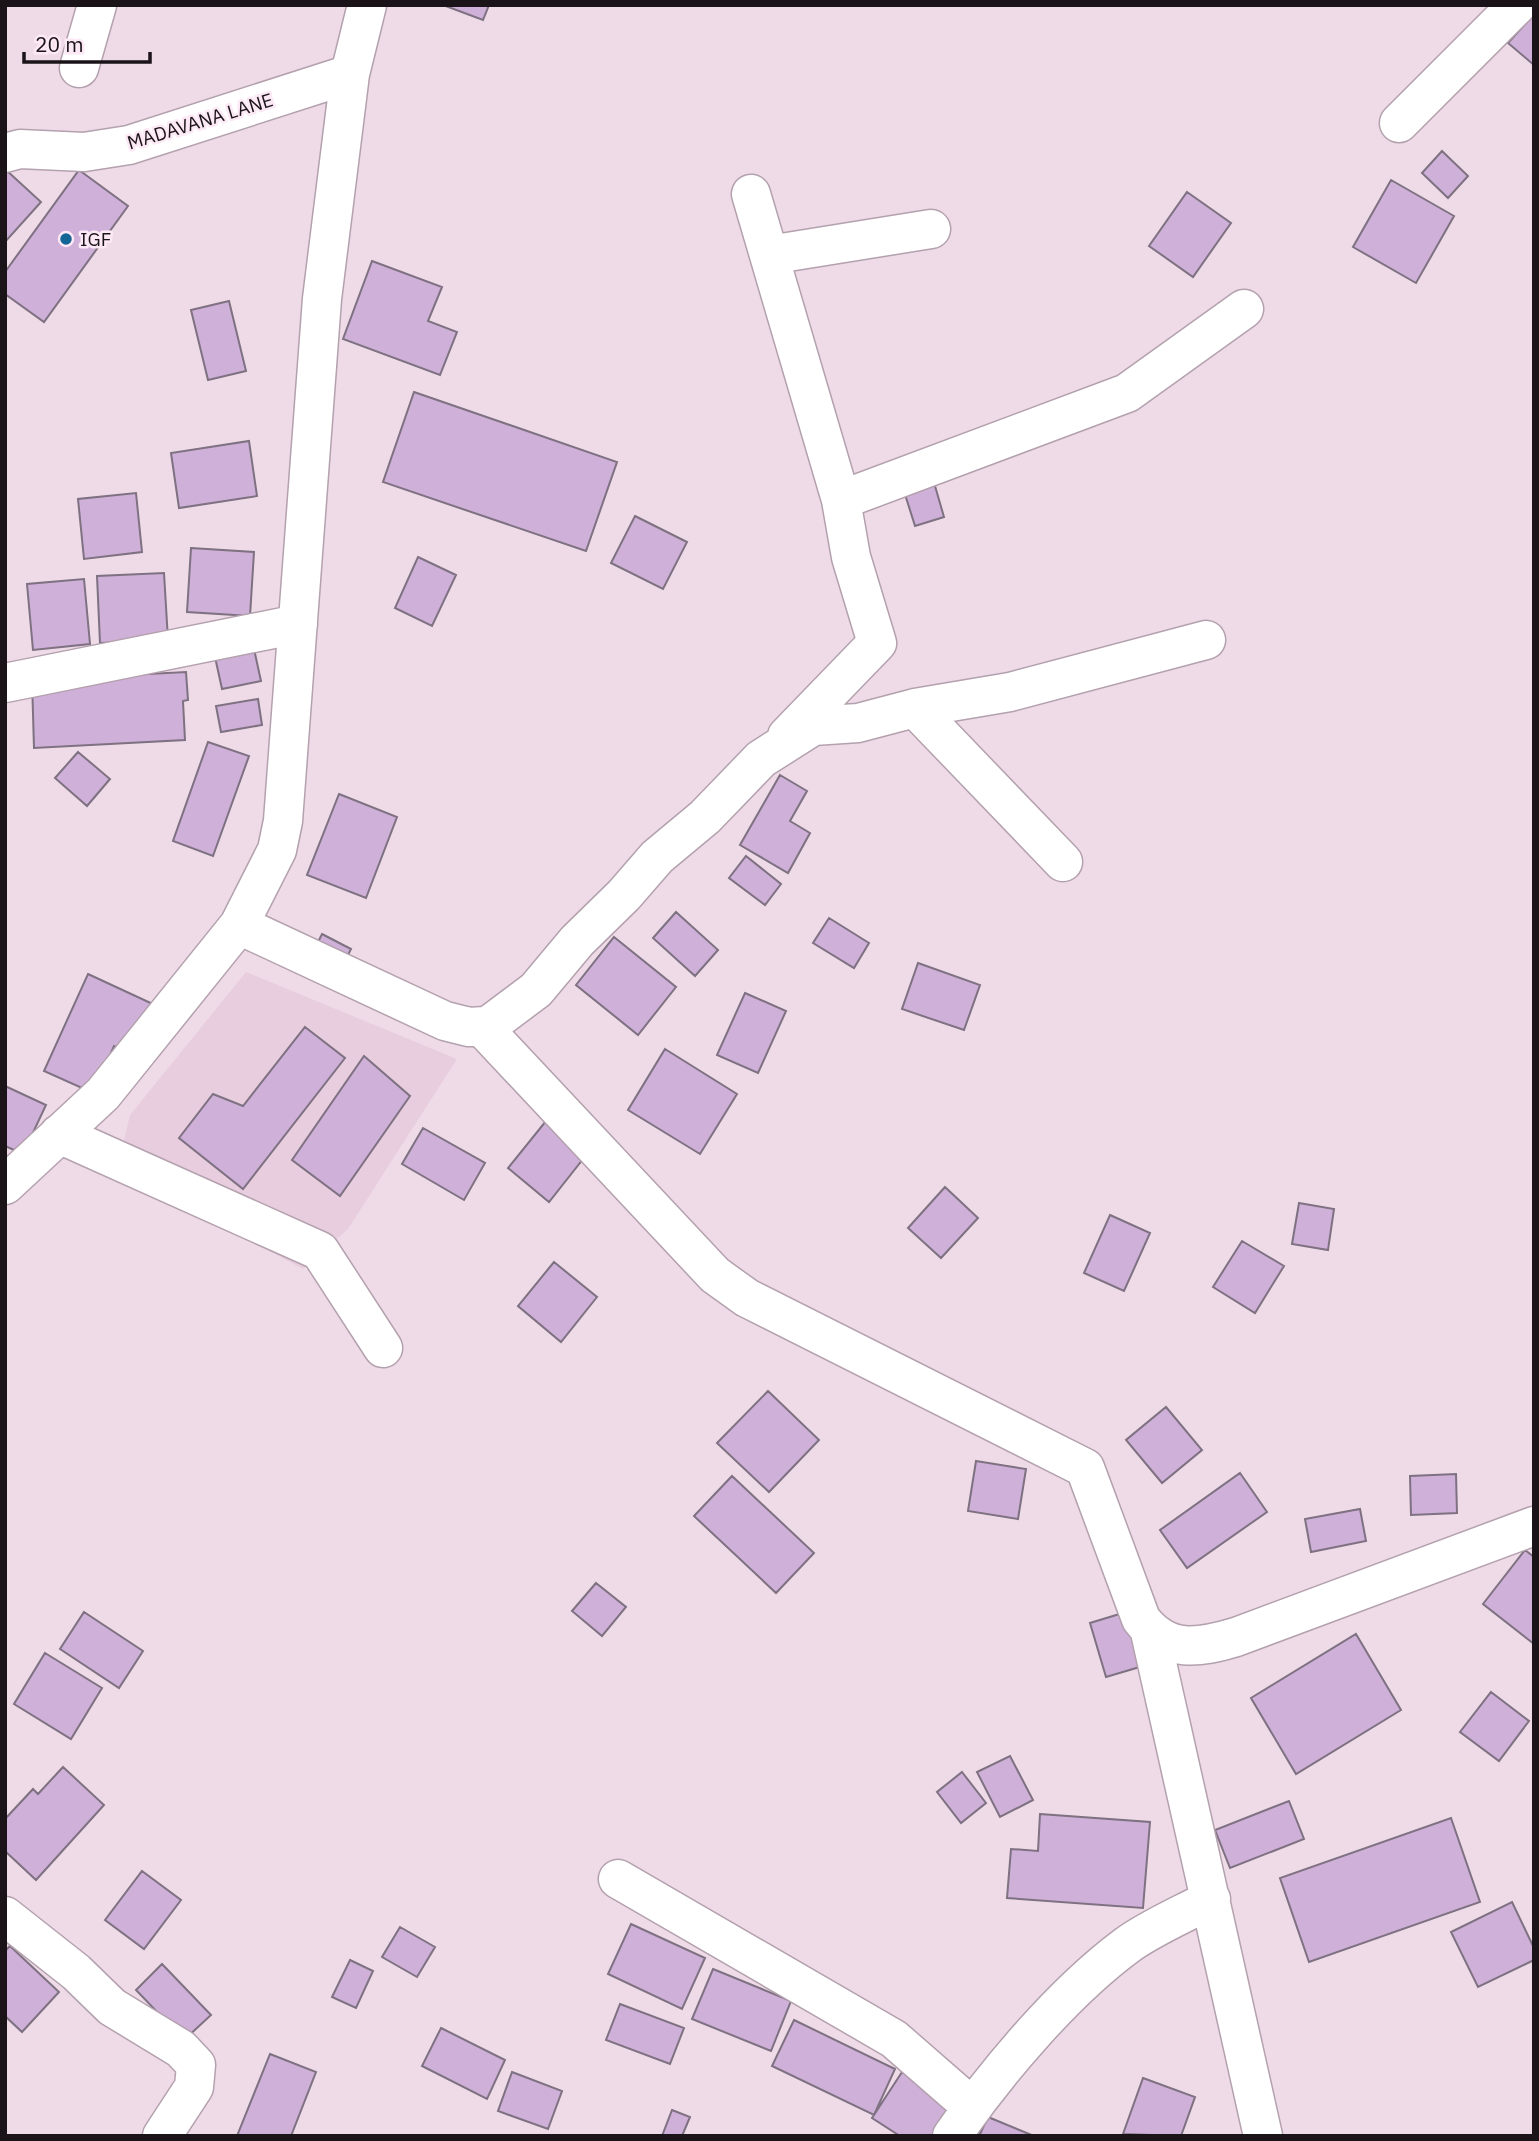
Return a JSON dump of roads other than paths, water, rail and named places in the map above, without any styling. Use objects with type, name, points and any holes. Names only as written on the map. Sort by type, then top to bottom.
[{"type":"street","points":[[79,68],[97,5]]},
{"type":"street","points":[[5,1185],[103,1094],[239,925],[276,850],[283,821],[321,299],[350,74],[367,5]]},
{"type":"street","points":[[1399,123],[1517,5]]},
{"type":"street","name":"MADAVANA LANE","points":[[5,153],[30,149],[83,152],[129,145],[350,74]]},
{"type":"street","points":[[751,194],[841,500],[851,557],[877,643],[774,750]]},
{"type":"street","points":[[769,255],[931,229]]},
{"type":"street","points":[[841,500],[1127,393],[1244,309]]},
{"type":"street","points":[[5,683],[298,624]]},
{"type":"street","points":[[484,1029],[536,990],[657,857],[705,817],[761,759],[813,726],[858,723],[915,708],[1010,692],[1206,640]]},
{"type":"street","points":[[915,708],[1063,862]]},
{"type":"street","points":[[239,925],[445,1021],[469,1027],[485,1026],[484,1029],[715,1275],[747,1298],[1086,1468],[1141,1619],[1150,1632],[1263,2136]]},
{"type":"street","points":[[59,1135],[320,1251],[383,1348]]},
{"type":"street","points":[[1150,1632],[1163,1640],[1184,1646],[1208,1646],[1534,1526]]},
{"type":"street","points":[[618,1880],[894,2039],[962,2121],[1059,2005],[1127,1945],[1211,1899]]},
{"type":"street","points":[[5,1916],[76,1972],[112,2007],[181,2049],[196,2065],[194,2087],[162,2136]]},
{"type":"place","name":"IGF","points":[[66,239]]}]
